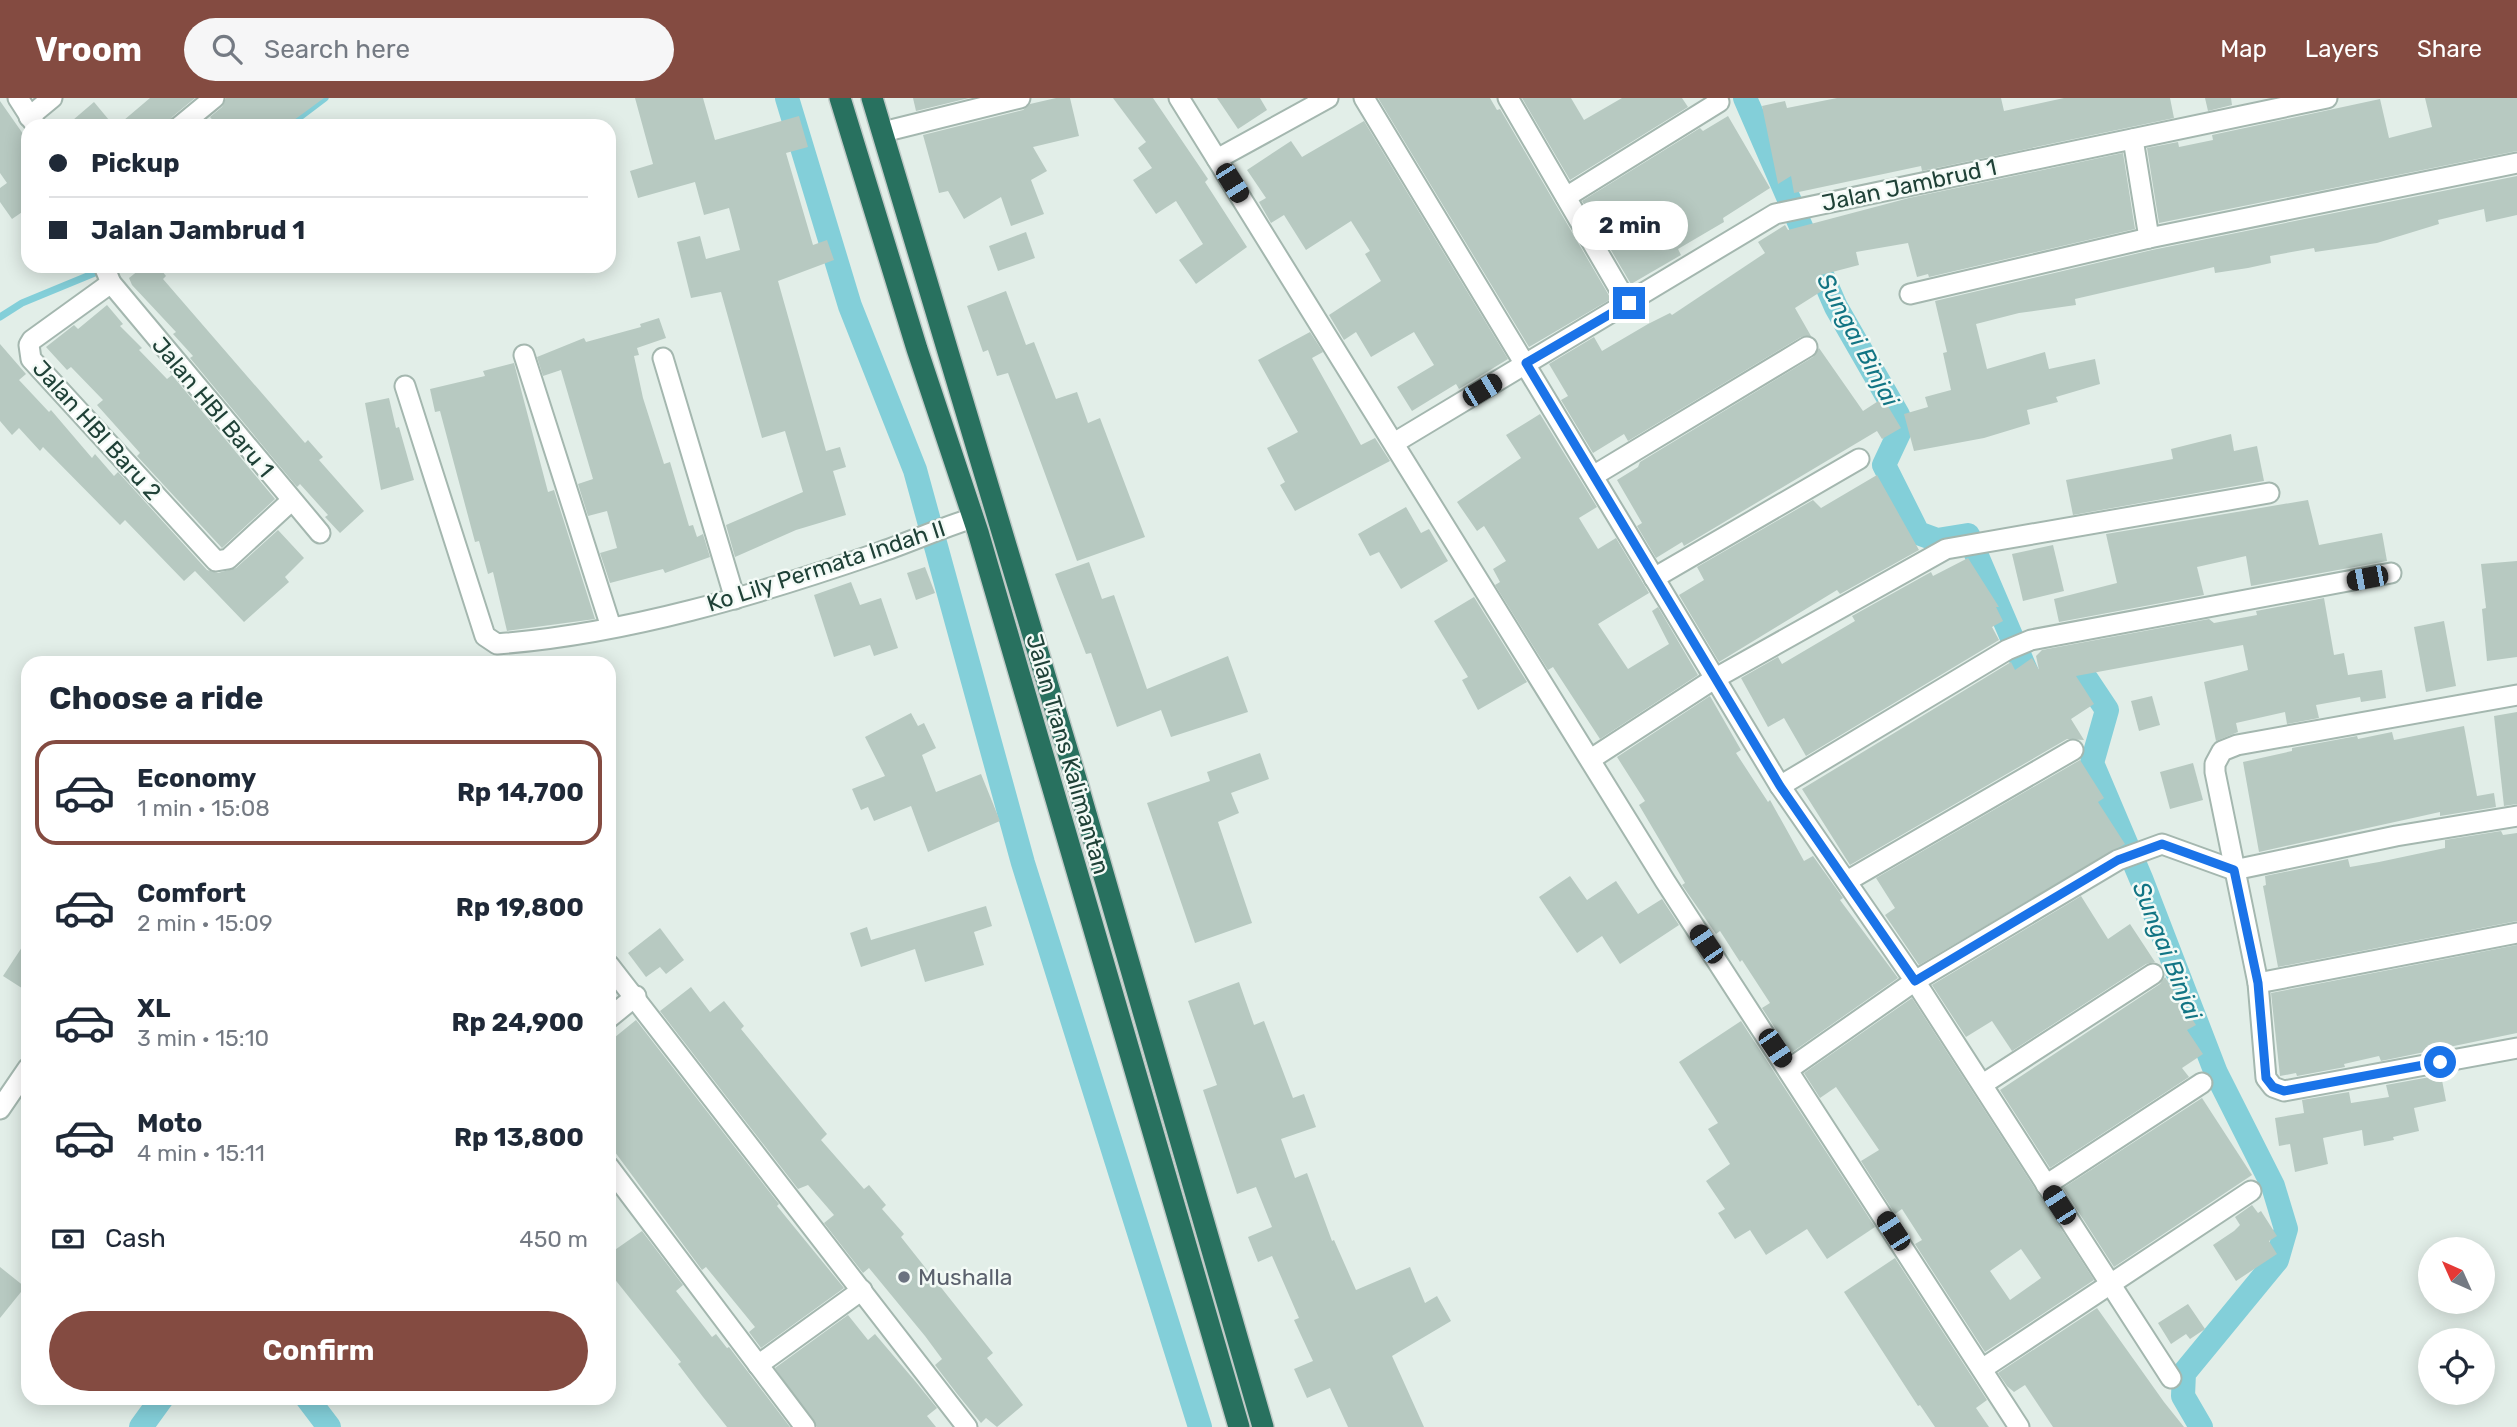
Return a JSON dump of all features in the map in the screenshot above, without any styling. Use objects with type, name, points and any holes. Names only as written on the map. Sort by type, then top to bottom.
[{"type":"highway","name":"Jalan Trans Kalimantan","points":[[840,98],[1239,1427]]},
{"type":"highway","name":"Jalan Trans Kalimantan","points":[[872,98],[1076,779],[1263,1427]]},
{"type":"street","points":[[18,98],[31,119]]},
{"type":"street","points":[[34,119],[52,98]]},
{"type":"street","points":[[188,119],[214,98]]},
{"type":"street","points":[[883,132],[1020,98]]},
{"type":"street","points":[[1180,98],[1665,881],[2019,1427]]},
{"type":"street","points":[[1217,159],[1328,98]]},
{"type":"street","points":[[1364,98],[1780,786],[1915,981],[2171,1378]]},
{"type":"street","points":[[1508,98],[1629,303]]},
{"type":"street","name":"Jalan Jambrud 1","points":[[1394,443],[1775,214],[2328,98]]},
{"type":"street","points":[[1566,197],[1718,102]]},
{"type":"street","points":[[2133,139],[2150,238]]},
{"type":"street","points":[[1910,294],[2150,238],[2517,163]]},
{"type":"street","name":"Jalan HBI Baru 1","points":[[107,275],[320,533]]},
{"type":"street","name":"Jalan HBI Baru 2","points":[[107,275],[32,340],[29,345],[31,359],[212,559],[228,559],[291,501]]},
{"type":"street","points":[[1593,476],[1807,347]]},
{"type":"street","points":[[524,355],[611,627]]},
{"type":"street","points":[[663,358],[735,598]]},
{"type":"street","name":"Ko Lily Permata Indah II","points":[[405,386],[485,636],[497,644],[611,627],[735,598],[881,552],[968,519]]},
{"type":"street","points":[[1654,579],[1859,459]]},
{"type":"street","points":[[1591,759],[1714,679],[1946,549],[2269,492]]},
{"type":"street","points":[[1780,786],[2007,650],[2031,640],[2391,573]]},
{"type":"street","points":[[2517,695],[2237,745],[2222,751],[2215,764],[2258,983],[2266,1078],[2278,1090],[2517,1048]]},
{"type":"street","points":[[1847,881],[2073,750]]},
{"type":"street","points":[[1789,1069],[1915,981],[2118,860],[2162,844],[2234,870],[2396,836],[2517,816]]},
{"type":"street","points":[[2258,983],[2517,933]]},
{"type":"street","points":[[616,973],[967,1427]]},
{"type":"street","points":[[1983,1084],[2153,974]]},
{"type":"street","points":[[616,1012],[636,996]]},
{"type":"street","points":[[0,1109],[21,1078]]},
{"type":"street","points":[[2046,1185],[2202,1083]]},
{"type":"street","points":[[616,1176],[805,1427]]},
{"type":"street","points":[[1982,1369],[2251,1191]]},
{"type":"street","points":[[758,1365],[862,1290]]},
{"type":"building","points":[[150,98],[195,98],[171,119],[125,119]]},
{"type":"building","points":[[226,98],[324,98],[296,119],[212,119],[210,117],[222,107]]},
{"type":"building","points":[[635,98],[703,98],[715,140],[799,116],[808,147],[786,153],[813,245],[827,240],[834,260],[778,281],[826,451],[840,447],[846,467],[833,471],[846,515],[796,530],[735,557],[726,525],[803,492],[785,431],[762,438],[721,292],[691,298],[677,242],[700,236],[706,259],[740,250],[729,208],[704,215],[695,182],[638,198],[630,171],[653,164]]},
{"type":"building","points":[[913,98],[969,98],[916,111]]},
{"type":"building","points":[[1070,98],[1079,136],[1033,147],[1047,171],[1031,180],[1044,214],[1011,226],[1001,197],[964,219],[948,191],[939,193],[923,135],[1023,110],[1030,104]]},
{"type":"building","points":[[1113,98],[1153,98],[1208,179],[1205,182],[1247,247],[1196,284],[1179,260],[1203,244],[1176,201],[1156,214],[1133,180],[1152,168],[1138,148],[1146,142]]},
{"type":"building","points":[[1217,98],[1260,98],[1267,110],[1238,129]]},
{"type":"building","points":[[1378,98],[1490,98],[1497,110],[1500,109],[1611,299],[1529,347]]},
{"type":"building","points":[[1522,98],[1571,98],[1584,120],[1622,98],[1682,98],[1688,107],[1570,180]]},
{"type":"building","points":[[1837,98],[2001,98],[2004,111],[2064,98],[2170,98],[2174,118],[1922,171],[1921,166],[1794,193],[1791,176],[1778,184],[1762,106],[1785,101],[1787,108]]},
{"type":"building","points":[[2205,98],[2231,98],[2232,105],[2208,111]]},
{"type":"building","points":[[2425,98],[2517,98],[2517,151],[2159,223],[2147,148],[2178,142],[2179,147],[2213,140],[2212,135],[2380,99],[2389,138],[2432,127]]},
{"type":"building","points":[[0,101],[21,131],[21,213],[12,219],[0,202],[0,188],[7,183],[0,173]]},
{"type":"building","points":[[94,102],[108,119],[74,119]]},
{"type":"building","points":[[1728,116],[1770,188],[1723,218],[1724,222],[1678,249],[1681,255],[1631,284],[1582,201],[1700,128],[1703,131]]},
{"type":"building","points":[[1364,121],[1508,359],[1459,389],[1456,384],[1412,411],[1397,387],[1434,365],[1414,332],[1371,357],[1356,332],[1344,340],[1329,315],[1381,281],[1365,254],[1370,251],[1351,221],[1306,250],[1284,215],[1271,223],[1259,202],[1266,198],[1247,170],[1291,141],[1302,157]]},
{"type":"building","points":[[2123,153],[2135,229],[1929,277],[1928,274],[1917,277],[1908,243],[1856,252],[1859,265],[1817,276],[1825,289],[1795,308],[1811,336],[1801,337],[1628,441],[1624,434],[1593,453],[1561,400],[1568,396],[1549,364],[1594,337],[1602,351],[1648,324],[1670,313],[1672,315],[1765,253],[1758,242],[1785,225],[1788,230],[1909,198]]},
{"type":"building","points":[[2517,176],[2517,215],[2486,222],[2484,209],[2438,220],[2439,224],[2377,243],[2315,252],[2314,248],[2270,256],[2271,263],[2215,273],[2214,267],[2075,299],[2076,305],[2019,313],[1976,324],[1987,369],[2045,352],[2049,369],[2095,359],[2100,384],[2056,397],[2058,402],[2027,410],[2030,424],[1984,438],[1914,451],[1904,414],[1928,407],[1925,397],[1951,390],[1943,353],[1947,352],[1935,301],[2152,250]]},
{"type":"building","points":[[1026,232],[1035,258],[998,271],[989,246]]},
{"type":"building","points":[[135,273],[164,273],[166,276],[163,279],[305,443],[308,440],[323,457],[319,460],[364,511],[340,533],[300,484],[297,487],[190,358],[193,356],[173,334],[176,332],[132,285],[129,278]]},
{"type":"building","points":[[1006,291],[1026,345],[1034,342],[1056,399],[1077,392],[1088,423],[1100,418],[1145,537],[1077,561],[1008,373],[997,376],[988,350],[983,352],[967,306]]},
{"type":"building","points":[[107,305],[123,324],[120,326],[142,348],[139,350],[167,379],[172,375],[275,499],[222,548],[137,456],[140,453],[97,405],[103,400],[71,367],[67,370],[46,347],[74,325],[78,329]]},
{"type":"building","points":[[659,318],[666,338],[637,348],[639,355],[634,356],[643,398],[664,464],[670,462],[689,526],[693,525],[697,537],[703,534],[710,557],[665,573],[663,569],[610,583],[600,553],[617,548],[607,511],[588,516],[578,484],[593,479],[561,370],[543,376],[537,357],[584,338],[586,342],[641,327],[640,324]]},
{"type":"building","points":[[1310,332],[1323,352],[1312,358],[1361,445],[1375,438],[1390,461],[1295,511],[1280,485],[1285,482],[1267,448],[1298,432],[1258,360]]},
{"type":"building","points":[[0,344],[26,374],[19,380],[49,412],[51,410],[92,458],[95,454],[114,476],[118,472],[207,570],[218,573],[236,568],[278,530],[304,558],[285,577],[289,582],[244,622],[195,571],[184,581],[125,520],[120,525],[43,447],[40,451],[19,428],[12,435],[0,421]]},
{"type":"building","points":[[1819,348],[1863,411],[1883,398],[1901,428],[1882,439],[1877,431],[1684,546],[1682,542],[1656,558],[1637,526],[1642,523],[1617,480],[1638,467],[1640,462],[1813,357]]},
{"type":"building","points":[[514,363],[548,492],[554,490],[595,619],[507,631],[493,572],[488,574],[479,541],[475,542],[440,411],[435,412],[430,389],[485,376],[483,371]]},
{"type":"building","points":[[389,398],[414,480],[381,490],[365,403]]},
{"type":"building","points":[[1540,414],[1597,507],[1579,518],[1598,549],[1616,538],[1649,593],[1598,624],[1628,669],[1669,644],[1652,611],[1658,607],[1698,675],[1600,739],[1553,667],[1548,670],[1495,585],[1500,582],[1493,569],[1506,561],[1484,526],[1477,531],[1457,502],[1521,458],[1506,435]]},
{"type":"building","points":[[2231,434],[2234,451],[2257,446],[2264,481],[2073,515],[2066,480],[2173,459],[2171,449]]},
{"type":"building","points":[[1877,475],[1919,550],[1840,594],[1837,590],[1719,662],[1679,595],[1704,580],[1697,567],[1813,500],[1821,508]]},
{"type":"building","points":[[2308,500],[2319,545],[2382,533],[2387,561],[2251,586],[2246,556],[2197,567],[2204,595],[2059,622],[2054,599],[2117,583],[2106,534]]},
{"type":"building","points":[[1406,507],[1421,533],[1429,529],[1448,561],[1401,589],[1379,552],[1370,556],[1358,534]]},
{"type":"building","points":[[2053,545],[2064,591],[2023,601],[2012,554]]},
{"type":"building","points":[[1968,558],[1999,607],[1996,607],[2003,621],[1992,627],[1999,640],[1806,756],[1784,718],[1768,727],[1741,678],[1778,657],[1782,664],[1855,621],[1852,616],[1931,572],[1933,576]]},
{"type":"building","points":[[2517,561],[2517,657],[2487,661],[2482,609],[2486,608],[2481,564]]},
{"type":"building","points":[[1089,562],[1102,599],[1114,595],[1147,689],[1228,656],[1248,712],[1171,737],[1161,710],[1117,727],[1091,653],[1086,654],[1055,574]]},
{"type":"building","points":[[925,567],[935,593],[916,600],[907,573]]},
{"type":"building","points":[[851,582],[860,605],[881,598],[898,648],[874,656],[870,645],[834,657],[814,595]]},
{"type":"building","points":[[1474,597],[1527,682],[1478,710],[1462,680],[1468,677],[1434,621]]},
{"type":"building","points":[[2324,598],[2334,655],[2344,653],[2348,675],[2382,670],[2386,698],[2361,702],[2360,697],[2316,705],[2319,718],[2287,724],[2285,712],[2236,723],[2238,732],[2216,741],[2204,682],[2248,670],[2243,645],[2076,676],[2094,704],[2071,719],[2084,740],[2067,739],[1850,865],[1802,789],[2011,662],[2015,670],[2032,658],[2039,670],[2036,656],[2042,650],[2209,619],[2214,623],[2257,615],[2256,611]]},
{"type":"building","points":[[2444,621],[2456,686],[2426,692],[2414,627]]},
{"type":"building","points":[[1710,696],[1741,750],[1736,753],[1768,802],[1770,800],[1804,861],[1813,856],[1843,898],[1840,900],[1898,978],[1791,1053],[1762,1008],[1770,1003],[1742,960],[1740,962],[1720,931],[1716,934],[1682,885],[1685,883],[1639,805],[1645,801],[1617,757]]},
{"type":"building","points":[[2152,696],[2160,725],[2139,731],[2131,701]]},
{"type":"building","points":[[2517,712],[2517,804],[2504,806],[2494,716]]},
{"type":"building","points":[[911,713],[918,726],[924,723],[936,748],[922,755],[936,792],[981,774],[1000,821],[928,852],[911,806],[874,821],[868,807],[861,810],[852,789],[885,776],[865,737]]},
{"type":"building","points":[[2464,726],[2477,796],[2494,793],[2496,807],[2440,816],[2440,812],[2259,852],[2243,762],[2292,751],[2292,748],[2357,736],[2358,739],[2392,732],[2394,740]]},
{"type":"building","points":[[1260,753],[1269,779],[1231,793],[1239,813],[1218,822],[1252,923],[1195,943],[1147,803],[1210,781],[1207,772]]},
{"type":"building","points":[[2080,760],[2104,798],[2098,802],[2125,844],[1919,965],[1885,915],[1895,908],[1876,878]]},
{"type":"building","points":[[2193,763],[2203,800],[2170,809],[2160,772]]},
{"type":"building","points":[[2501,831],[2503,835],[2517,833],[2517,921],[2278,967],[2263,886],[2266,885],[2265,876],[2348,859],[2350,867],[2379,862],[2445,848],[2445,840]]},
{"type":"building","points":[[1570,876],[1587,900],[1616,881],[1638,914],[1662,899],[1679,925],[1620,964],[1602,936],[1577,953],[1539,897]]},
{"type":"building","points":[[2081,896],[2108,939],[2130,924],[2155,962],[2146,964],[2012,1051],[1992,1021],[1966,1037],[1932,985]]},
{"type":"building","points":[[986,906],[992,926],[974,932],[984,965],[925,982],[915,949],[861,967],[850,933],[867,927],[871,940]]},
{"type":"building","points":[[660,928],[684,960],[666,974],[660,967],[646,977],[628,953]]},
{"type":"building","points":[[2517,945],[2517,1033],[2381,1061],[2379,1056],[2344,1064],[2345,1067],[2297,1076],[2296,1073],[2280,1076],[2271,993]]},
{"type":"building","points":[[21,949],[21,988],[3,976]]},
{"type":"building","points":[[2165,977],[2196,1025],[2187,1030],[2203,1054],[2182,1068],[2189,1077],[2050,1168],[2000,1090],[2160,984]]},
{"type":"building","points":[[1239,982],[1254,1025],[1264,1021],[1293,1098],[1304,1094],[1316,1127],[1281,1139],[1295,1178],[1307,1173],[1332,1241],[1334,1240],[1356,1290],[1410,1267],[1425,1303],[1437,1296],[1451,1321],[1392,1356],[1424,1427],[1348,1427],[1330,1388],[1307,1398],[1294,1369],[1313,1361],[1294,1320],[1299,1318],[1272,1256],[1258,1262],[1248,1237],[1272,1227],[1256,1187],[1237,1194],[1203,1090],[1217,1085],[1188,1001]]},
{"type":"building","points":[[691,987],[710,1012],[724,1001],[744,1026],[741,1029],[827,1134],[821,1140],[864,1189],[869,1185],[886,1205],[882,1209],[904,1234],[901,1237],[993,1353],[987,1358],[1023,1405],[997,1427],[986,1418],[981,1423],[958,1395],[935,1365],[942,1359],[925,1336],[869,1268],[863,1273],[824,1223],[834,1215],[808,1185],[798,1189],[660,1011]]},
{"type":"building","points":[[1912,998],[2094,1280],[1985,1352],[1915,1244],[1922,1240],[1902,1209],[1895,1214],[1861,1161],[1879,1150],[1836,1087],[1820,1098],[1804,1073]],"holes":[[[2021,1249],[2041,1278],[2010,1300],[1990,1271]]]},
{"type":"building","points":[[636,1020],[779,1204],[777,1206],[844,1288],[761,1348],[749,1332],[755,1327],[706,1267],[702,1270],[616,1153],[616,1036]]},
{"type":"building","points":[[1741,1021],[1875,1227],[1827,1259],[1807,1229],[1766,1255],[1750,1230],[1735,1239],[1718,1213],[1725,1209],[1706,1181],[1730,1164],[1708,1129],[1718,1123],[1679,1062]]},
{"type":"building","points":[[2441,1075],[2446,1101],[2414,1108],[2419,1131],[2393,1137],[2394,1140],[2364,1146],[2362,1130],[2323,1138],[2328,1164],[2295,1172],[2290,1144],[2279,1146],[2275,1118],[2304,1113],[2302,1100],[2349,1092],[2351,1103],[2389,1097],[2386,1085]]},
{"type":"building","points":[[2202,1098],[2252,1175],[2114,1267],[2063,1188]]},
{"type":"building","points":[[2252,1205],[2258,1213],[2261,1211],[2277,1236],[2269,1241],[2277,1254],[2236,1281],[2213,1245],[2240,1225],[2235,1217]]},
{"type":"building","points":[[642,1231],[683,1285],[676,1291],[712,1337],[716,1334],[727,1348],[729,1347],[790,1427],[727,1427],[678,1364],[681,1362],[616,1281],[616,1249]]},
{"type":"building","points":[[1895,1258],[1987,1400],[1976,1408],[1989,1427],[1935,1427],[1920,1405],[1918,1406],[1844,1292]]},
{"type":"building","points":[[0,1267],[21,1284],[21,1292],[0,1318]]},
{"type":"building","points":[[2188,1304],[2205,1329],[2190,1339],[2186,1334],[2171,1344],[2158,1323]]},
{"type":"building","points":[[2097,1308],[2184,1427],[2053,1427],[2025,1385],[2014,1392],[2007,1386],[1998,1373]]},
{"type":"building","points":[[848,1315],[868,1340],[875,1334],[937,1408],[927,1416],[936,1427],[817,1427],[775,1368]]},
{"type":"waterway","points":[[297,119],[325,98]]},
{"type":"waterway","points":[[787,98],[850,306],[915,470],[1023,863],[1200,1427]]},
{"type":"waterway","name":"Sungai Binjai","points":[[1745,98],[1836,307],[1898,415],[1899,433],[1884,465],[1918,533],[1937,540],[1968,535],[2030,680],[2042,687],[2087,680],[2107,710],[2092,763],[2142,881],[2216,1073],[2273,1186],[2286,1229],[2277,1260],[2184,1373],[2183,1396],[2201,1427]]},
{"type":"waterway","points":[[0,317],[22,303],[95,273]]},
{"type":"waterway","points":[[141,1427],[157,1405]]},
{"type":"waterway","points":[[312,1405],[329,1427]]},
{"type":"place","name":"Mushalla","points":[[904,1277]]},
{"type":"route","points":[[1629,303],[1526,363],[1780,786],[1915,981],[2118,860],[2162,844],[2234,870],[2258,983],[2266,1078],[2273,1087],[2284,1091],[2440,1062]]}]
